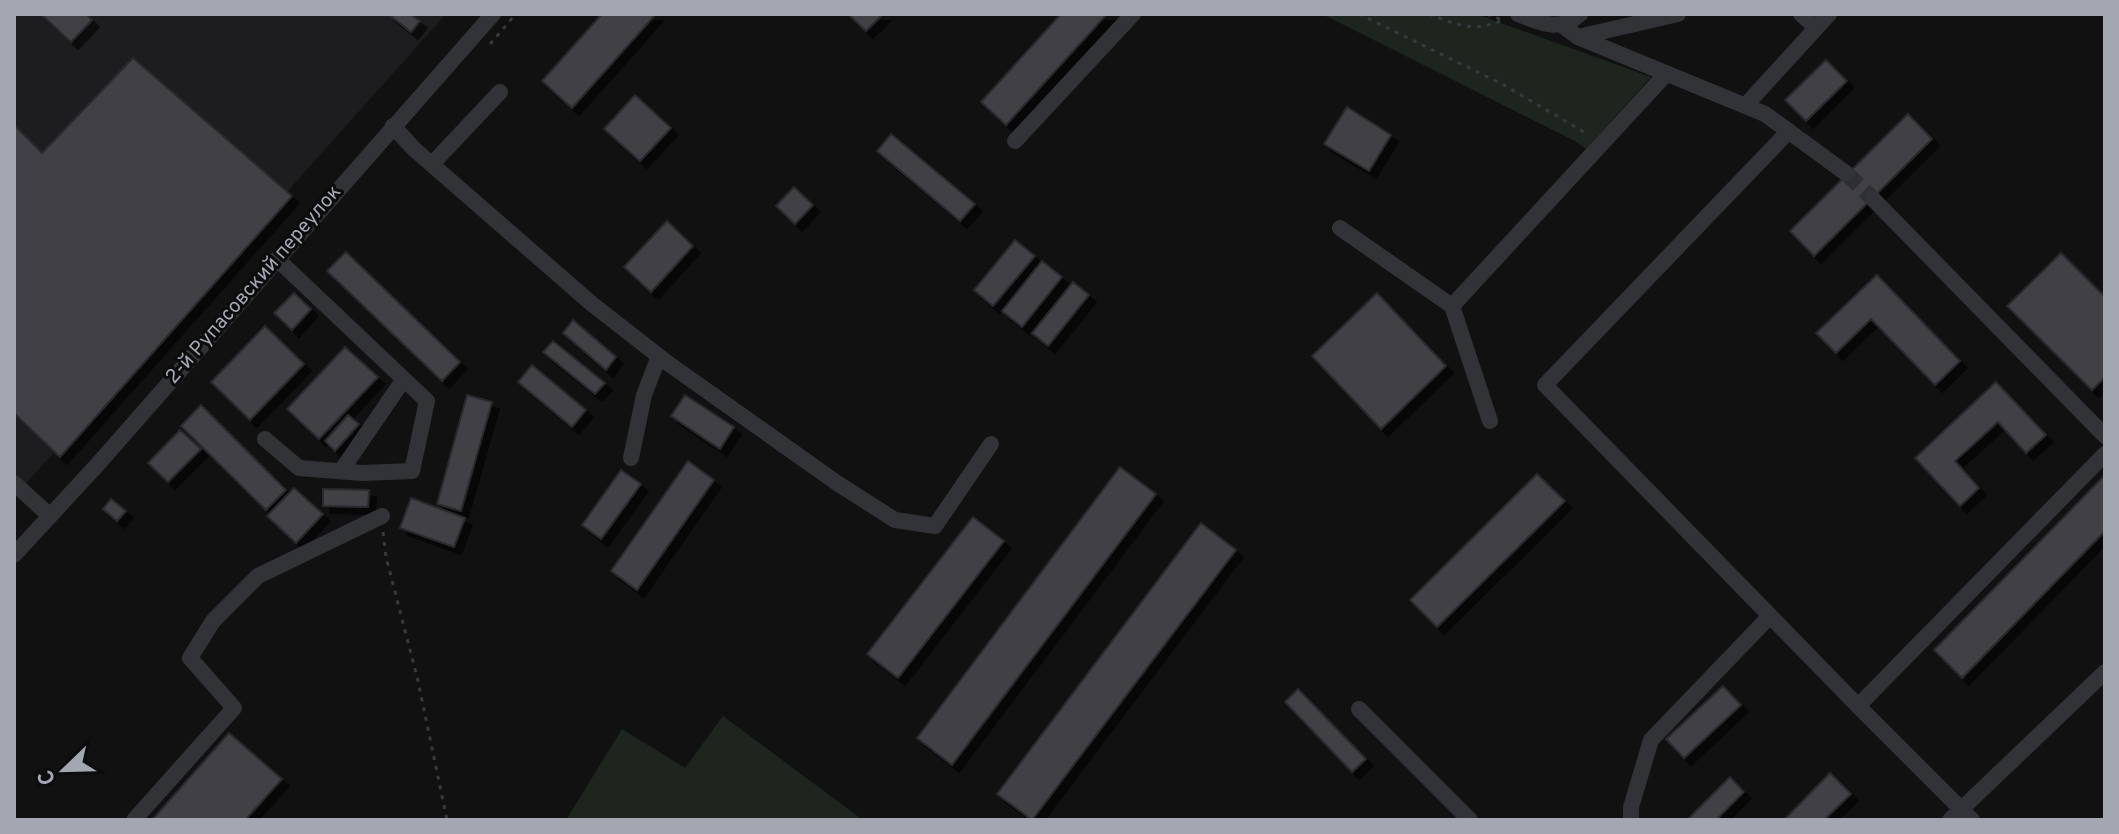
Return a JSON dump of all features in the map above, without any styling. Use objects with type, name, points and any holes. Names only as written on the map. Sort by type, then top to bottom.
[{"type":"street","name":"2-й Рупасовский переулок","points":[[14,555],[493,14]]},
{"type":"street","points":[[1015,141],[1133,14]]},
{"type":"street","points":[[1510,17],[1548,26],[1562,25],[1580,14]]},
{"type":"street","points":[[1578,37],[1678,14]]},
{"type":"street","points":[[1801,14],[1816,28]]},
{"type":"street","points":[[1745,106],[1829,14]]},
{"type":"street","points":[[1562,25],[1578,37],[1765,114],[1847,174]]},
{"type":"street","points":[[1452,306],[1666,74]]},
{"type":"street","points":[[432,164],[500,92]]},
{"type":"street","points":[[393,126],[592,304],[659,356],[837,483],[895,520],[935,526],[991,444]]},
{"type":"street","points":[[1789,131],[1545,385],[1961,816],[2105,672]]},
{"type":"street","points":[[1872,198],[2105,436]]},
{"type":"street","points":[[1340,228],[1452,306],[1490,421]]},
{"type":"street","points":[[265,439],[299,468],[412,471],[427,401],[277,259]]},
{"type":"street","points":[[631,458],[644,395],[659,356]]},
{"type":"street","points":[[341,471],[404,379]]},
{"type":"street","points":[[1858,706],[2105,454]]},
{"type":"street","points":[[14,483],[50,516]]},
{"type":"street","points":[[134,820],[234,708],[190,658],[213,621],[258,576],[382,516]]},
{"type":"street","points":[[1631,820],[1631,807],[1651,740],[1770,616]]},
{"type":"street","points":[[1359,709],[1470,820]]},
{"type":"path","points":[[1359,14],[1504,85],[1603,143]]},
{"type":"path","points":[[1429,14],[1474,28],[1510,17]]},
{"type":"path","points":[[382,516],[386,557],[418,681],[447,820]]},
{"type":"shaded area","points":[[14,14],[446,14],[14,497]]},
{"type":"shaded area","points":[[1322,14],[1476,14],[1651,77],[1586,149]]},
{"type":"shaded area","points":[[723,716],[863,820],[566,820],[622,729],[685,768]]},
{"type":"building","points":[[41,14],[86,14],[92,20],[71,42]]},
{"type":"building","points":[[388,14],[410,14],[420,21],[411,32]]},
{"type":"building","points":[[602,14],[656,14],[572,108],[542,81]]},
{"type":"building","points":[[848,14],[883,14],[866,31]]},
{"type":"building","points":[[1061,14],[1107,14],[1006,125],[981,102]]},
{"type":"building","points":[[133,58],[292,196],[60,457],[14,413],[14,125],[42,153]]},
{"type":"building","points":[[1826,60],[1847,81],[1806,121],[1785,100]]},
{"type":"building","points":[[635,95],[671,128],[640,161],[604,129]]},
{"type":"building","points":[[1347,107],[1391,135],[1369,171],[1324,144]]},
{"type":"building","points":[[1908,114],[1932,139],[1814,256],[1790,231]]},
{"type":"building","points":[[891,134],[975,204],[960,221],[877,151]]},
{"type":"building","points":[[794,187],[813,205],[795,224],[776,206]]},
{"type":"building","points":[[667,221],[693,246],[651,292],[624,267]]},
{"type":"building","points":[[1015,240],[1035,256],[993,306],[974,290]]},
{"type":"building","points":[[346,252],[460,362],[442,381],[327,271]]},
{"type":"building","points":[[2061,253],[2105,297],[2105,377],[2092,390],[2007,306]]},
{"type":"building","points":[[1042,261],[1062,277],[1022,327],[1002,311]]},
{"type":"building","points":[[1877,275],[1960,361],[1935,385],[1871,319],[1836,353],[1816,333]]},
{"type":"building","points":[[1073,282],[1089,295],[1048,346],[1032,333]]},
{"type":"building","points":[[294,293],[311,309],[292,330],[274,313]]},
{"type":"building","points":[[1377,293],[1446,366],[1381,429],[1312,356]]},
{"type":"building","points":[[573,320],[616,357],[606,370],[563,333]]},
{"type":"building","points":[[265,326],[304,364],[250,420],[211,382]]},
{"type":"building","points":[[553,341],[605,383],[595,394],[543,352]]},
{"type":"building","points":[[345,347],[378,377],[319,439],[287,409]]},
{"type":"building","points":[[532,365],[586,410],[572,427],[518,382]]},
{"type":"building","points":[[1996,382],[2046,435],[2026,453],[1998,422],[1955,461],[1979,488],[1960,506],[1915,458]]},
{"type":"building","points":[[467,395],[492,402],[461,511],[437,504]]},
{"type":"building","points":[[685,395],[734,427],[720,449],[671,416]]},
{"type":"building","points":[[201,405],[286,490],[266,510],[181,426]]},
{"type":"building","points":[[348,415],[359,424],[335,451],[325,441]]},
{"type":"building","points":[[180,430],[201,449],[168,482],[148,463]]},
{"type":"building","points":[[688,461],[714,480],[637,590],[611,571]]},
{"type":"building","points":[[1120,467],[1156,494],[952,765],[917,738]]},
{"type":"building","points":[[621,470],[641,484],[601,539],[582,525]]},
{"type":"building","points":[[1537,474],[1565,501],[1437,627],[1410,600]]},
{"type":"building","points":[[2105,475],[2105,531],[1962,678],[1934,650]]},
{"type":"building","points":[[294,488],[323,514],[296,543],[267,516]]},
{"type":"building","points":[[323,489],[369,490],[368,507],[323,506]]},
{"type":"building","points":[[411,498],[465,518],[454,547],[400,528]]},
{"type":"building","points":[[111,499],[126,511],[117,521],[103,509]]},
{"type":"building","points":[[973,517],[1004,541],[898,678],[867,654]]},
{"type":"building","points":[[1201,523],[1236,550],[1032,820],[997,794]]},
{"type":"building","points":[[1723,686],[1741,705],[1684,758],[1666,739]]},
{"type":"building","points":[[1298,689],[1366,759],[1352,772],[1285,702]]},
{"type":"building","points":[[229,733],[282,779],[245,820],[152,820]]},
{"type":"building","points":[[1830,773],[1851,794],[1824,820],[1784,820]]},
{"type":"building","points":[[1730,777],[1744,792],[1716,820],[1687,820]]},
{"type":"tunnel","points":[[1847,174],[1872,198]]}]
